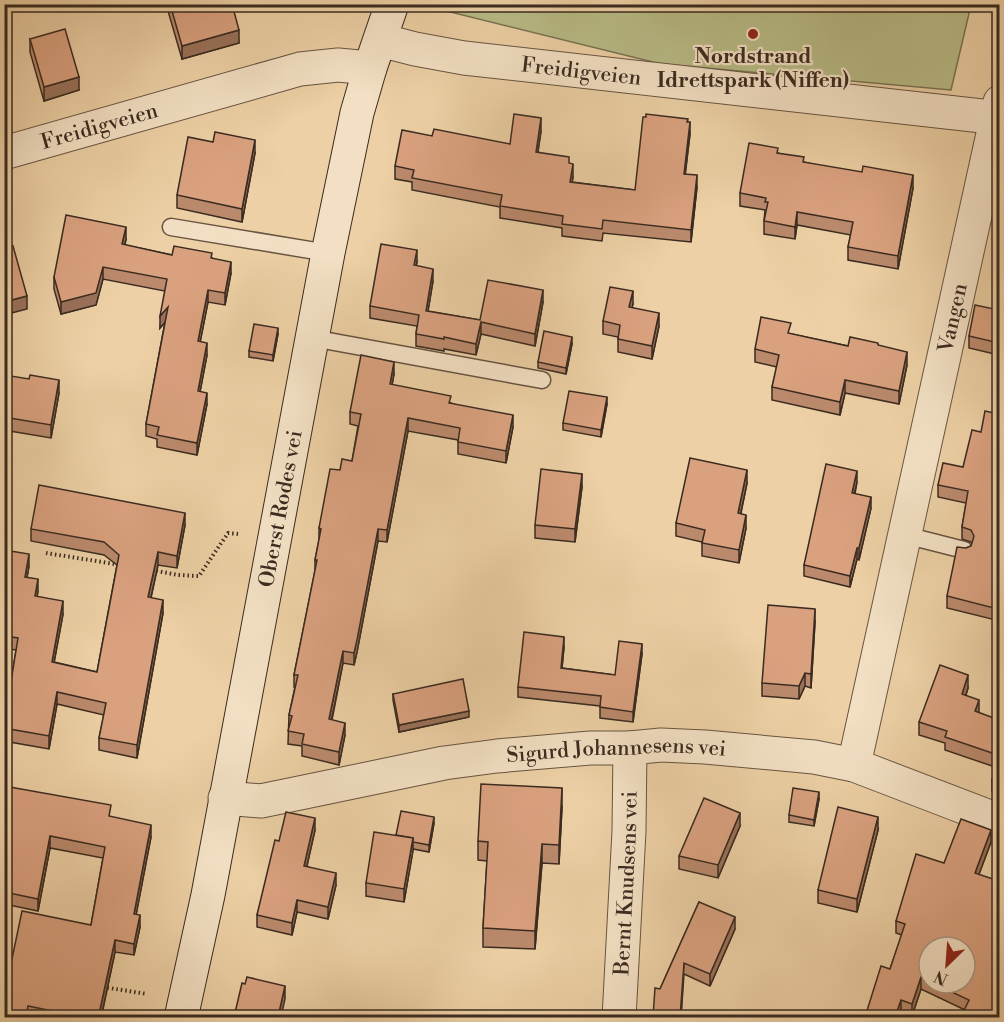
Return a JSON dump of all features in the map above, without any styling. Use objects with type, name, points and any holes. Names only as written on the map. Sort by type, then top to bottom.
[{"type":"street","name":"Oberst Rodes vei","points":[[181,1017],[208,895],[328,253],[357,113],[393,4]]},
{"type":"street","name":"Freidigveien","points":[[4,153],[300,69],[338,65],[375,54],[415,49],[464,58],[998,112]]},
{"type":"street","name":"Vangen","points":[[854,765],[998,112]]},
{"type":"street","name":"Sigurd Johannesens vei","points":[[225,798],[261,801],[444,763],[497,756],[661,745],[814,757],[854,765],[999,821]]},
{"type":"street","name":"Bernt Knudsens vei","points":[[619,1017],[629,831],[630,748]]},
{"type":"lane","points":[[171,227],[328,253]]},
{"type":"lane","points":[[312,338],[542,380]]},
{"type":"lane","points":[[905,535],[964,550]]},
{"type":"path","points":[[143,569],[199,576],[228,533],[238,534]]},
{"type":"path","points":[[46,553],[132,567]]},
{"type":"path","points":[[92,985],[147,994]]},
{"type":"green space","name":"Nordstrand Idrettspark (Niffen)","points":[[422,5],[971,5],[951,90],[661,64]]},
{"type":"building","points":[[170,4],[232,4],[239,30],[182,46]]},
{"type":"building","points":[[65,29],[79,77],[44,87],[30,39]]},
{"type":"building","points":[[4,59],[9,61],[4,72]]},
{"type":"building","points":[[514,114],[541,118],[536,152],[569,157],[569,163],[573,164],[570,182],[635,190],[643,117],[646,117],[646,114],[688,119],[687,122],[690,122],[684,174],[697,175],[691,230],[603,220],[602,229],[562,224],[563,216],[500,206],[502,195],[412,178],[414,170],[395,166],[402,130],[432,136],[434,129],[510,144]]},
{"type":"building","points":[[215,132],[255,140],[242,209],[177,195],[188,137],[213,142]]},
{"type":"building","points":[[749,143],[778,148],[777,153],[804,157],[803,162],[862,172],[863,166],[913,175],[898,256],[848,247],[853,222],[797,212],[795,227],[764,221],[768,202],[765,202],[766,198],[740,193]]},
{"type":"building","points":[[66,215],[126,227],[122,244],[172,255],[174,246],[212,253],[211,258],[231,262],[225,293],[208,290],[198,341],[207,343],[198,391],[207,393],[197,443],[157,435],[159,427],[146,424],[168,307],[160,316],[167,279],[103,267],[96,293],[61,302],[54,277]]},
{"type":"building","points":[[381,244],[417,250],[414,265],[433,269],[426,311],[480,320],[488,280],[543,290],[535,334],[481,322],[476,344],[416,334],[419,315],[370,306]]},
{"type":"building","points":[[13,246],[27,296],[4,302],[4,248]]},
{"type":"building","points":[[610,287],[633,291],[629,307],[659,313],[652,346],[618,339],[620,325],[603,321]]},
{"type":"building","points":[[975,305],[999,310],[999,343],[969,336]]},
{"type":"building","points":[[761,317],[791,323],[788,333],[848,346],[850,337],[907,352],[899,391],[845,380],[840,402],[772,387],[779,355],[755,349]]},
{"type":"building","points":[[254,324],[278,328],[273,355],[249,351]]},
{"type":"building","points":[[544,331],[572,337],[566,368],[538,362]]},
{"type":"building","points":[[361,355],[394,362],[390,384],[451,396],[449,403],[513,415],[506,451],[458,442],[460,428],[408,418],[387,530],[378,529],[354,653],[343,651],[329,719],[345,723],[339,752],[302,744],[304,734],[288,731],[292,716],[289,715],[298,675],[294,675],[317,560],[315,560],[321,529],[319,528],[330,469],[340,470],[342,459],[352,461],[361,414],[350,412]]},
{"type":"building","points":[[30,375],[59,380],[51,425],[4,417],[11,376],[29,379]]},
{"type":"building","points":[[569,391],[607,397],[601,430],[563,423]]},
{"type":"building","points":[[985,411],[999,414],[999,628],[995,627],[998,609],[947,596],[957,547],[971,546],[974,536],[971,530],[962,527],[968,491],[938,485],[943,463],[963,467],[972,430],[981,432]]},
{"type":"building","points":[[690,458],[747,470],[738,513],[746,515],[739,550],[702,543],[705,530],[676,523]]},
{"type":"building","points":[[826,464],[857,471],[852,493],[871,497],[850,576],[804,565]]},
{"type":"building","points":[[541,469],[582,474],[575,529],[535,525]]},
{"type":"building","points":[[39,485],[185,513],[177,556],[158,552],[148,597],[163,600],[137,745],[99,738],[106,703],[57,692],[49,736],[4,728],[4,687],[10,688],[18,638],[4,636],[4,550],[29,554],[25,577],[38,579],[35,596],[63,601],[52,662],[97,672],[119,555],[104,542],[31,529]]},
{"type":"building","points":[[768,605],[815,609],[811,674],[805,673],[799,686],[762,683]]},
{"type":"building","points":[[524,632],[564,637],[561,668],[615,675],[619,641],[642,644],[633,712],[600,707],[601,696],[518,687]]},
{"type":"building","points":[[940,665],[968,675],[962,694],[979,700],[975,711],[999,720],[999,739],[995,754],[945,737],[947,731],[919,722]]},
{"type":"building","points":[[463,679],[469,711],[399,725],[393,694]]},
{"type":"building","points":[[999,757],[999,782],[992,780]]},
{"type":"building","points":[[481,784],[562,788],[559,845],[542,844],[535,931],[483,928],[488,842],[478,841]]},
{"type":"building","points":[[4,786],[111,805],[109,816],[151,825],[134,914],[140,915],[134,944],[115,940],[99,1014],[108,1015],[107,1017],[72,1017],[72,1015],[28,1006],[26,1017],[4,1017],[4,997],[22,911],[91,925],[105,847],[50,836],[38,899],[4,892]]},
{"type":"building","points":[[793,788],[819,792],[814,820],[789,815]]},
{"type":"building","points":[[704,798],[740,813],[718,865],[679,856]]},
{"type":"building","points":[[838,807],[878,817],[857,899],[818,890]]},
{"type":"building","points":[[401,811],[434,817],[429,845],[413,842],[413,838],[396,835]]},
{"type":"building","points":[[286,812],[315,818],[304,866],[336,873],[328,907],[297,900],[292,923],[257,915],[275,840],[279,841]]},
{"type":"building","points":[[961,819],[991,830],[975,873],[999,881],[999,1017],[961,1017],[969,1000],[958,995],[977,995],[977,935],[917,935],[917,989],[912,1004],[901,1000],[895,1017],[865,1017],[881,966],[890,969],[905,924],[896,921],[916,854],[944,863]]},
{"type":"building","points":[[374,832],[413,838],[404,889],[366,883]]},
{"type":"building","points":[[699,902],[735,917],[710,974],[684,963],[680,1017],[653,1017],[655,988],[660,989]]},
{"type":"building","points":[[247,977],[285,986],[278,1017],[234,1017],[242,983],[245,984]]},
{"type":"place","name":"Nordstrand Idrettspark (Niffen)","points":[[753,34]]}]
